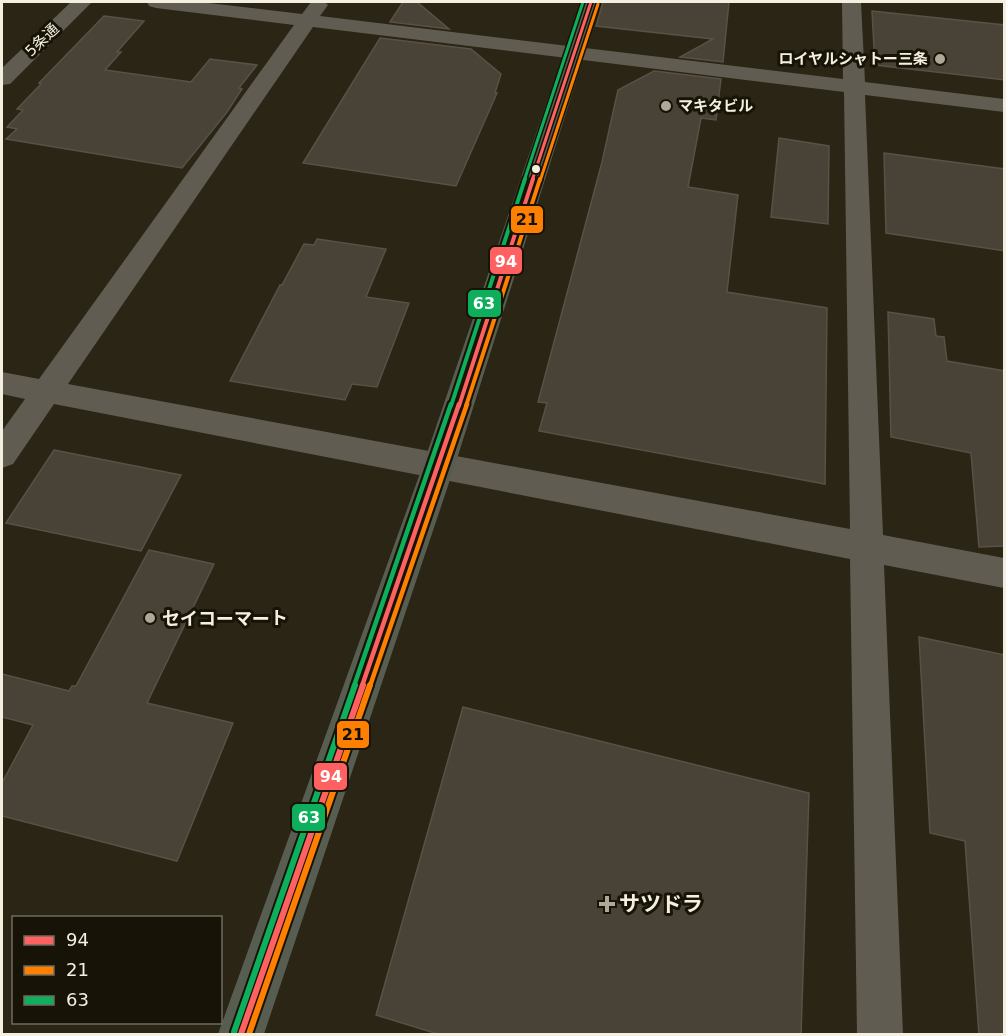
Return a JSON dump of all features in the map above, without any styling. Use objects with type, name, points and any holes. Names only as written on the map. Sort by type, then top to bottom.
[{"type":"highway","points":[[241,1035],[439,465],[591,2]]},
{"type":"street","name":"5条通","points":[[2,79],[82,2]]},
{"type":"street","points":[[156,2],[314,11],[575,53],[1005,105]]},
{"type":"street","points":[[852,2],[880,1035]]},
{"type":"street","points":[[2,455],[314,11]]},
{"type":"street","points":[[2,383],[1005,573]]},
{"type":"building","points":[[403,2],[417,2],[449,29],[390,22]]},
{"type":"building","points":[[603,2],[729,2],[723,62],[680,57],[713,39],[596,26]]},
{"type":"building","points":[[872,11],[1005,25],[1005,80],[875,65]]},
{"type":"building","points":[[104,16],[144,21],[117,52],[121,52],[105,70],[191,82],[210,59],[257,65],[239,88],[242,89],[227,112],[182,168],[6,139],[17,129],[7,127],[23,110],[17,109]]},
{"type":"building","points":[[380,38],[471,49],[501,74],[495,93],[497,93],[456,186],[303,163]]},
{"type":"building","points":[[654,71],[721,79],[716,120],[701,118],[688,187],[738,195],[727,292],[827,308],[825,484],[539,431],[547,403],[538,402],[602,162],[618,90]]},
{"type":"building","points":[[779,138],[829,146],[828,224],[771,217]]},
{"type":"building","points":[[884,153],[1005,169],[1005,251],[886,233]]},
{"type":"building","points":[[317,239],[386,249],[366,297],[409,303],[377,387],[352,384],[345,400],[230,381],[304,244],[314,245]]},
{"type":"building","points":[[888,312],[934,319],[936,336],[944,337],[947,361],[1005,371],[1005,546],[979,547],[971,453],[891,437]]},
{"type":"building","points":[[54,450],[181,475],[141,551],[6,523]]},
{"type":"building","points":[[149,550],[214,564],[147,703],[233,723],[177,861],[2,816],[2,783],[33,725],[2,717],[2,674],[69,691],[72,686],[76,686]]},
{"type":"building","points":[[919,637],[1005,655],[1005,1035],[979,1035],[965,841],[930,833]]},
{"type":"building","name":"サツドラ","points":[[463,707],[809,793],[801,1035],[441,1035],[376,1015]]},
{"type":"transit line","name":"63","points":[[234,1032],[432,463],[583,2]]},
{"type":"transit line","name":"94","points":[[241,1034],[439,465],[591,2]]},
{"type":"transit line","name":"21","points":[[249,1034],[446,467],[598,4]]},
{"type":"place","name":"ロイヤルシャトー三条","points":[[940,59]]},
{"type":"place","name":"マキタビル","points":[[666,106]]},
{"type":"place","name":"セイコーマート","points":[[150,618]]},
{"type":"place","name":"サツドラ","points":[[607,904]]}]
